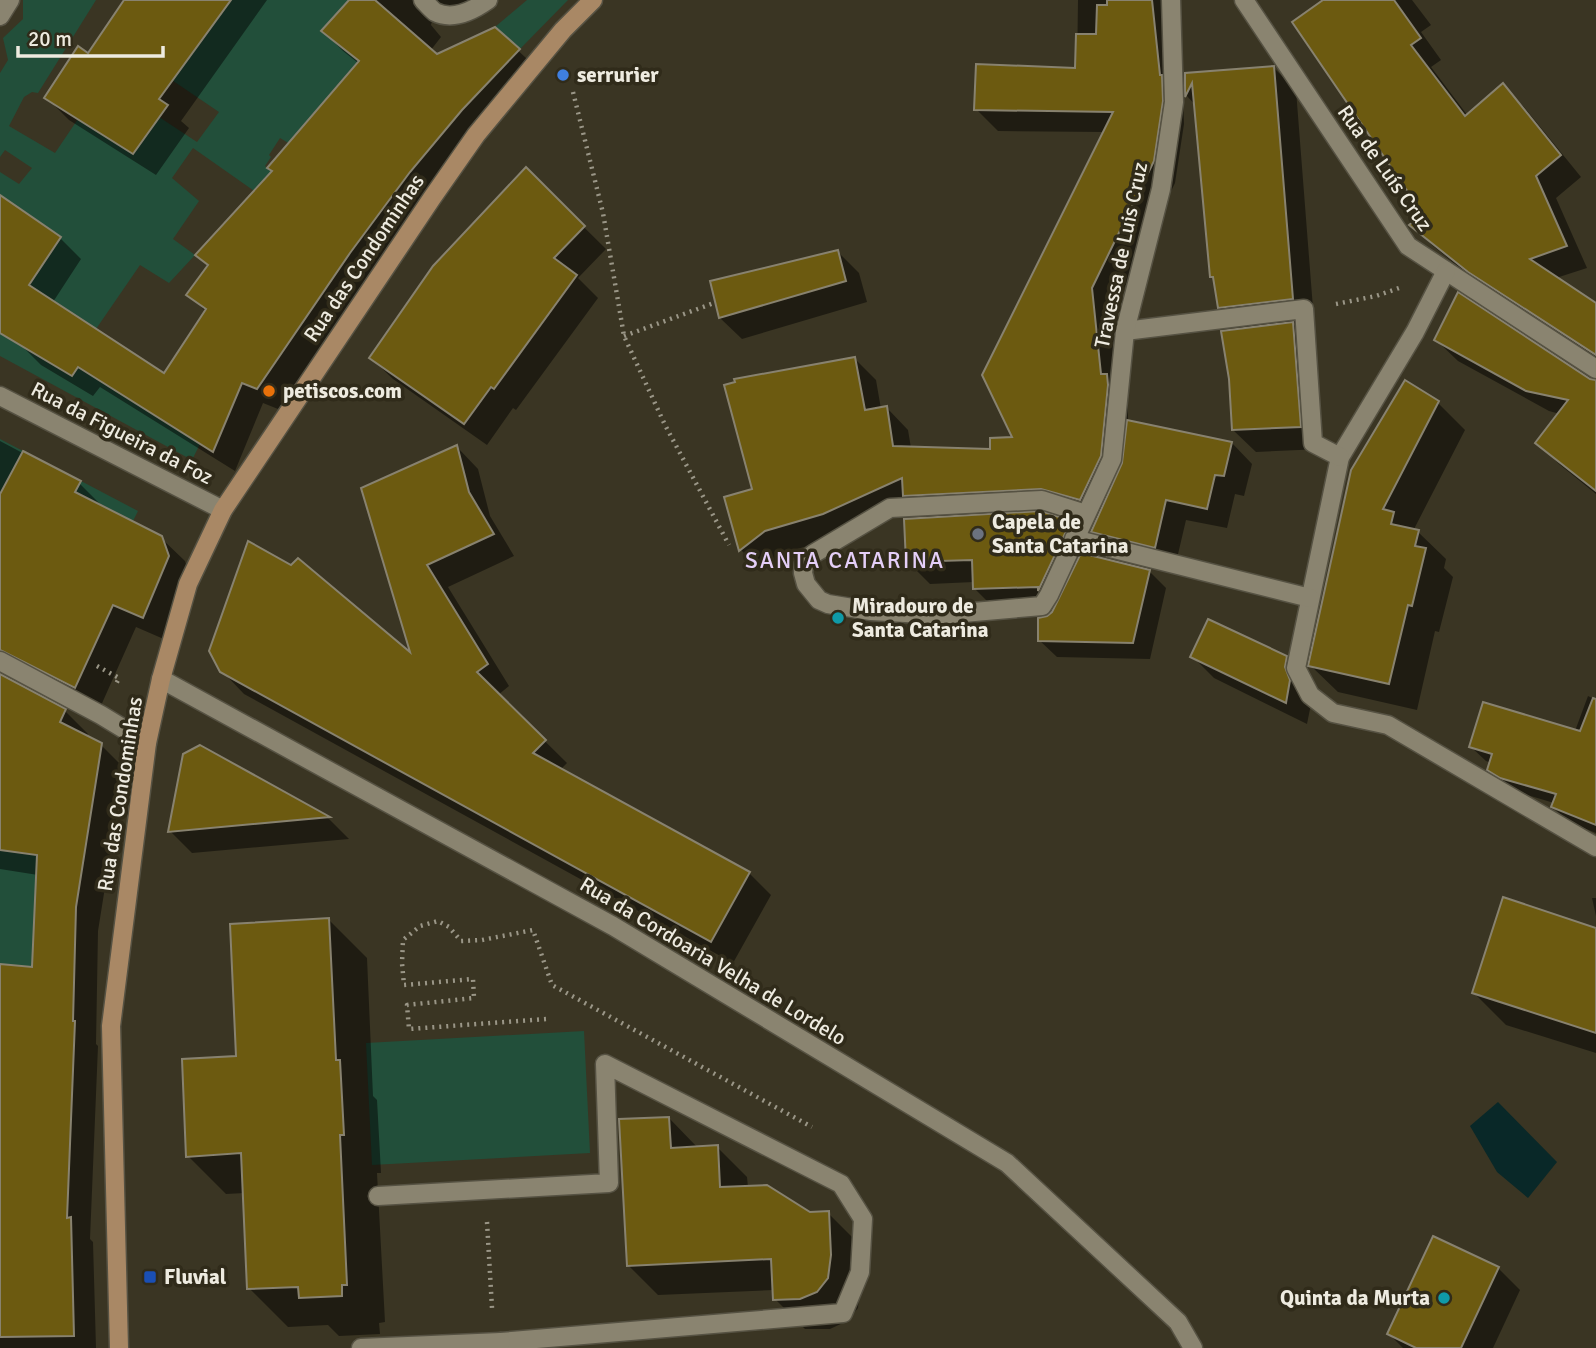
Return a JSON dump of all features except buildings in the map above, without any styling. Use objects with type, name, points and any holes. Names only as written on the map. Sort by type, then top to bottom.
[{"type":"street","points":[[423,0],[435,12],[453,15],[475,10],[488,0]]},
{"type":"street","name":"Rua das Condominhas","points":[[119,1348],[111,1026],[147,743],[161,679],[188,584],[223,510],[476,135],[563,30],[593,0]]},
{"type":"street","name":"Travessa de Luis Cruz","points":[[1086,514],[1042,500],[890,508],[829,543],[804,563],[803,573],[806,583],[819,600],[855,610],[940,615],[1042,606],[1049,595],[1112,459],[1125,331],[1161,189],[1174,102],[1171,0]]},
{"type":"street","name":"Rua de Luís Cruz","points":[[1244,0],[1408,246],[1596,369]]},
{"type":"street","points":[[1446,271],[1415,332],[1340,457],[1296,668],[1310,695],[1333,713],[1388,725],[1596,848]]},
{"type":"street","points":[[1125,331],[1304,309],[1313,443],[1340,457]]},
{"type":"street","name":"Rua da Figueira da Foz","points":[[0,396],[223,510]]},
{"type":"street","points":[[1074,539],[1310,598]]},
{"type":"street","points":[[0,660],[147,743]]},
{"type":"street","name":"Rua da Cordoaria Velha de Lordelo","points":[[161,679],[613,926],[1007,1163],[1178,1322],[1193,1348]]},
{"type":"street","points":[[361,1348],[504,1345],[843,1313],[860,1272],[863,1219],[841,1184],[605,1064],[609,1182],[378,1196]]},
{"type":"path","points":[[573,92],[603,213],[624,337],[665,425],[729,545]]},
{"type":"path","points":[[1344,302],[1376,296]]},
{"type":"path","points":[[624,337],[714,303]]},
{"type":"path","points":[[546,1019],[409,1029],[407,1005],[474,998],[473,979],[404,985],[403,940],[420,926],[438,921],[450,927],[461,941],[482,940],[533,930],[552,985],[824,1133]]},
{"type":"path","points":[[485,1190],[493,1325],[504,1345]]},
{"type":"green space","points":[[23,0],[96,0],[38,93],[32,92],[24,97],[9,126],[55,153],[78,119],[133,154],[159,117],[197,142],[219,112],[160,72],[230,0],[349,0],[321,31],[358,60],[422,84],[352,68],[328,96],[300,150],[280,138],[269,155],[271,157],[265,166],[281,178],[267,200],[193,148],[172,178],[199,201],[173,239],[195,255],[169,283],[140,265],[96,329],[30,285],[61,237],[0,195],[0,172],[19,184],[32,168],[5,150],[0,157],[0,73],[8,60],[3,38],[23,19]]},
{"type":"green space","points":[[527,0],[568,0],[520,49],[495,27]]},
{"type":"green space","points":[[0,312],[18,344],[71,376],[78,367],[200,444],[192,460],[0,356]]},
{"type":"green space","points":[[0,439],[23,451],[0,494]]},
{"type":"green space","points":[[81,481],[138,511],[133,521],[75,491]]},
{"type":"green space","points":[[0,850],[83,861],[76,907],[73,1021],[0,1018]]},
{"type":"green space","points":[[584,1031],[590,1153],[372,1165],[366,1043]]},
{"type":"water","points":[[1498,1102],[1557,1162],[1528,1198],[1497,1172],[1470,1126]]},
{"type":"place","name":"serrurier","points":[[563,75]]},
{"type":"place","name":"petiscos.com","points":[[269,391]]},
{"type":"place","name":"Capela de Santa Catarina","points":[[978,534]]},
{"type":"place","name":"Miradouro de Santa Catarina","points":[[838,618]]},
{"type":"place","name":"Fluvial","points":[[150,1277]]},
{"type":"place","name":"Quinta da Murta","points":[[1444,1298]]},
{"type":"district","name":"SANTA CATARINA","points":[[845,560]]}]
